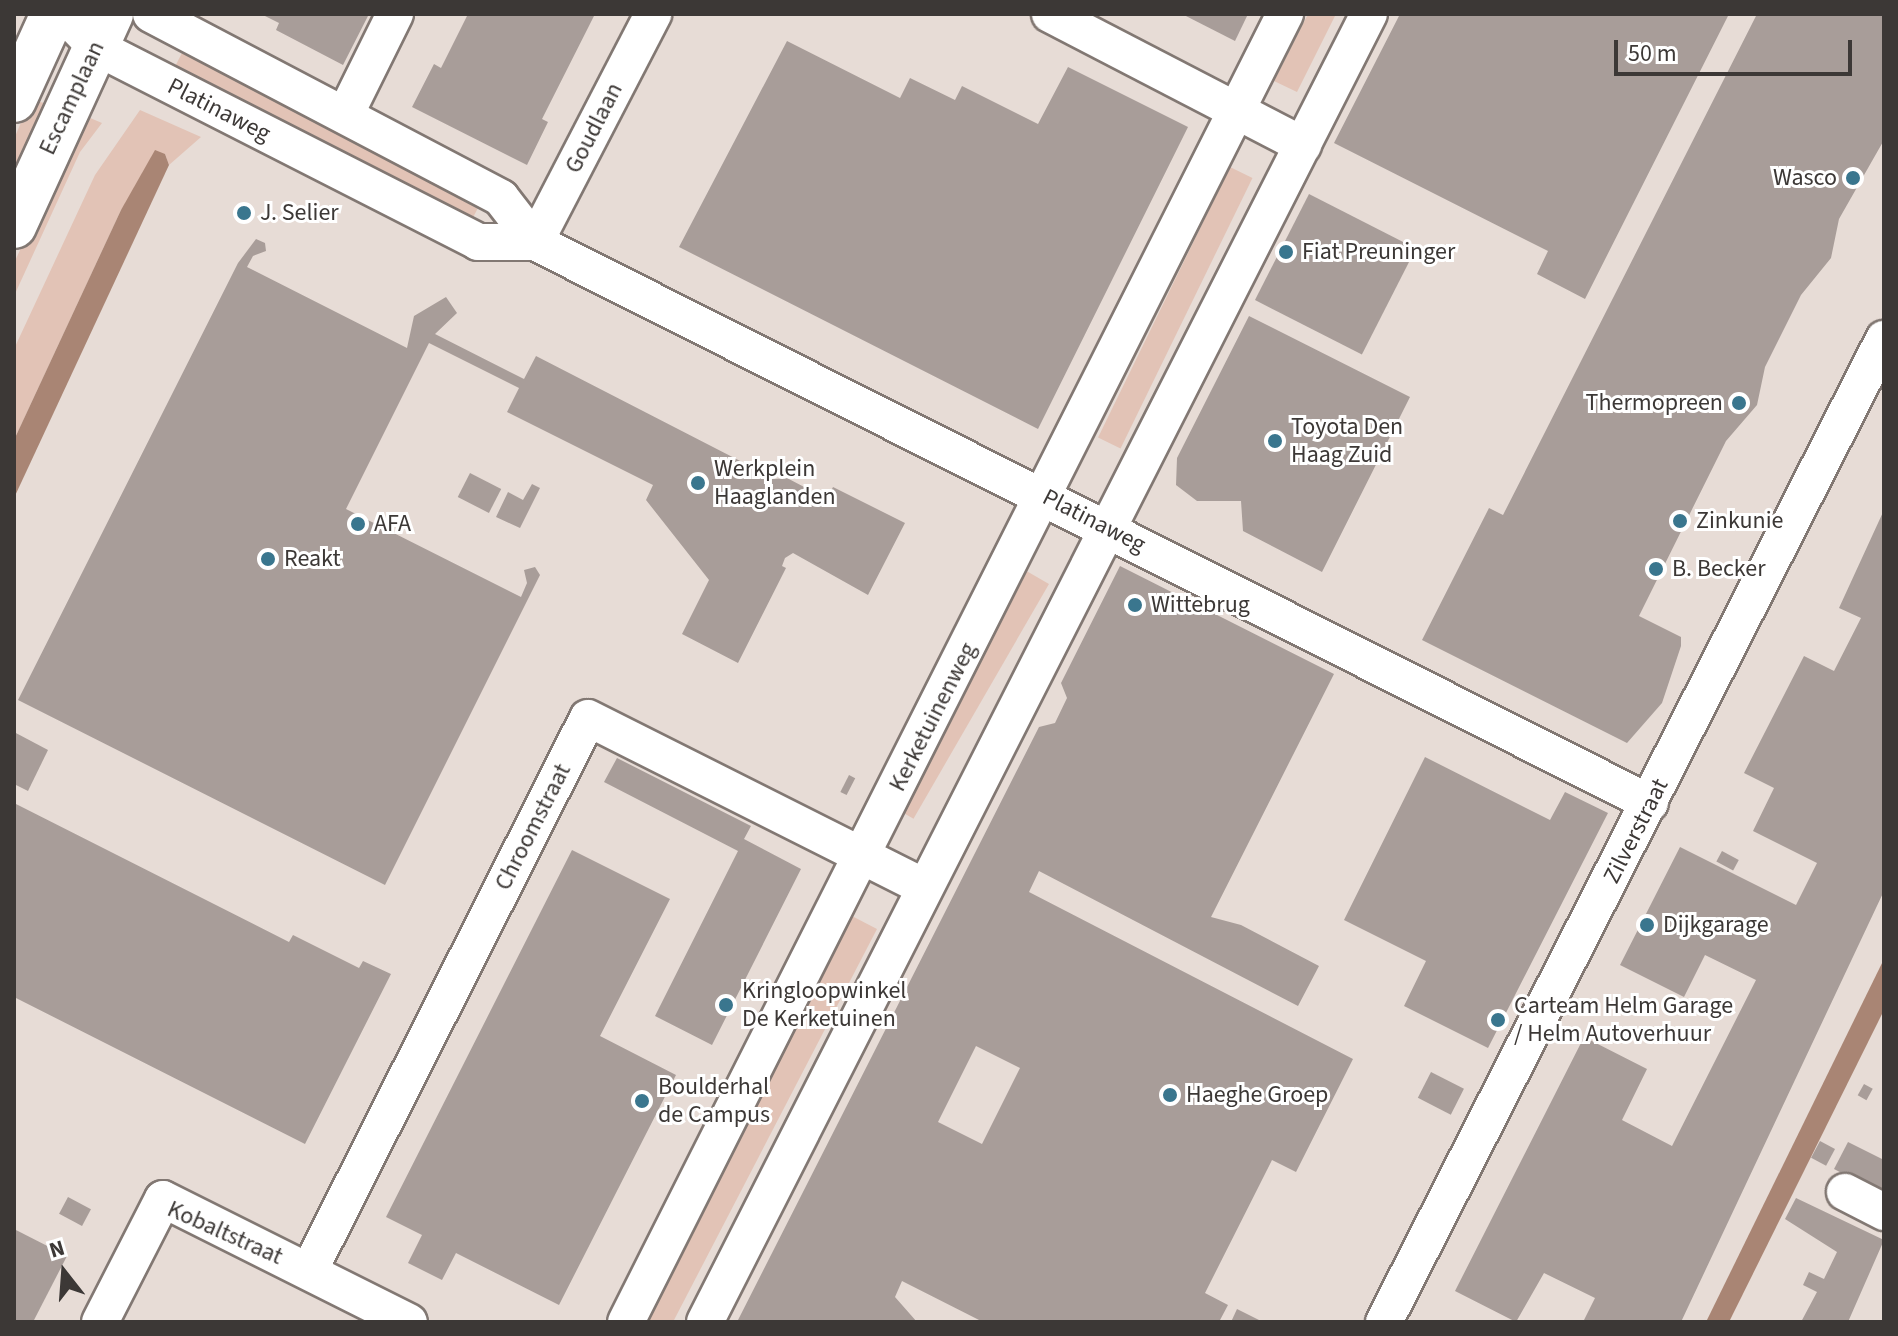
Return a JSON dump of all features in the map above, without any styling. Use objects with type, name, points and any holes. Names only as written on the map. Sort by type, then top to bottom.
[{"type":"main road","points":[[14,100],[53,14]]},
{"type":"main road","name":"Escamplaan","points":[[14,226],[103,30]]},
{"type":"street","name":"Platinaweg","points":[[64,14],[103,30],[384,194],[478,242],[535,242]]},
{"type":"street","name":"Platinaweg","points":[[151,14],[501,198],[535,242],[1045,495],[1650,803]]},
{"type":"street","points":[[345,115],[395,14]]},
{"type":"street","name":"Goudlaan","points":[[535,242],[653,14]]},
{"type":"street","points":[[1050,14],[1303,145]]},
{"type":"street","name":"Kerketuinenweg","points":[[626,1322],[1285,14]]},
{"type":"street","points":[[705,1322],[1369,14]]},
{"type":"street","points":[[384,194],[406,147]]},
{"type":"street","name":"Zilverstraat","points":[[1384,1322],[1884,339]]},
{"type":"street","name":"Chroomstraat","points":[[309,1271],[588,718],[924,887]]},
{"type":"street","points":[[1845,1192],[1884,1212]]},
{"type":"street","name":"Kobaltstraat","points":[[100,1322],[163,1199],[409,1322]]},
{"type":"shaded area","points":[[1308,14],[1336,14],[1297,92],[1274,81]]},
{"type":"shaded area","points":[[184,49],[482,201],[469,225],[172,73]]},
{"type":"shaded area","points":[[31,99],[50,105],[14,183],[14,139]]},
{"type":"shaded area","points":[[140,110],[201,137],[169,165],[165,154],[121,210],[14,440],[14,349],[95,175]]},
{"type":"shaded area","points":[[83,115],[102,123],[80,152],[14,296],[14,263]]},
{"type":"shaded area","points":[[155,150],[165,154],[169,165],[14,498],[14,440],[121,210]]},
{"type":"shaded area","points":[[1230,167],[1252,178],[1121,448],[1098,438]]},
{"type":"shaded area","points":[[1023,569],[1049,584],[913,819],[888,804]]},
{"type":"shaded area","points":[[848,914],[877,929],[673,1322],[643,1322]]},
{"type":"shaded area","points":[[1884,959],[1884,1010],[1729,1322],[1706,1322]]},
{"type":"building","points":[[261,14],[369,14],[343,65],[276,30],[279,23]]},
{"type":"building","points":[[468,14],[595,14],[542,119],[548,122],[527,165],[412,107],[434,64],[441,68]]},
{"type":"building","points":[[1182,14],[1248,14],[1235,41]]},
{"type":"building","points":[[1400,14],[1729,14],[1585,299],[1537,274],[1548,251],[1334,143]]},
{"type":"building","points":[[1757,14],[1884,14],[1884,140],[1839,219],[1831,258],[1801,295],[1765,367],[1757,405],[1726,441],[1639,616],[1681,637],[1681,646],[1662,703],[1627,743],[1422,640],[1489,508],[1503,515]]},
{"type":"building","points":[[787,41],[900,98],[910,78],[955,100],[962,86],[1038,124],[1068,67],[1188,127],[1038,429],[679,247]]},
{"type":"building","points":[[1309,194],[1416,248],[1362,355],[1255,300]]},
{"type":"building","name":"Reakt","points":[[256,239],[265,243],[266,251],[253,256],[247,267],[407,348],[414,316],[446,297],[457,313],[435,334],[524,379],[536,356],[775,479],[787,478],[827,499],[833,487],[905,523],[868,595],[793,553],[785,558],[782,566],[786,568],[738,663],[682,634],[709,580],[646,500],[653,485],[507,412],[519,388],[429,343],[346,509],[521,597],[527,583],[524,570],[535,567],[540,575],[385,885],[18,700],[238,263]]},
{"type":"building","points":[[1249,316],[1410,397],[1322,572],[1243,531],[1241,501],[1197,501],[1176,485],[1177,458]]},
{"type":"building","points":[[470,473],[501,489],[489,513],[458,497]]},
{"type":"building","points":[[532,484],[540,488],[520,528],[496,517],[508,492],[523,500]]},
{"type":"building","points":[[1884,510],[1884,891],[1681,1322],[1583,1322],[1595,1298],[1544,1273],[1516,1322],[1455,1291],[1584,1037],[1647,1069],[1622,1120],[1672,1146],[1756,980],[1705,955],[1684,997],[1620,965],[1680,847],[1796,905],[1817,863],[1753,831],[1774,788],[1744,773],[1804,656],[1834,671],[1861,618],[1839,608]]},
{"type":"building","name":"Haeghe Groep","points":[[1120,566],[1334,674],[1211,917],[1241,925],[1319,966],[1298,1006],[1039,871],[1029,892],[1353,1059],[1296,1172],[1272,1160],[1205,1293],[1228,1305],[1219,1322],[983,1322],[902,1281],[895,1297],[917,1322],[737,1322],[1039,727],[1055,723],[1067,698],[1061,683]],"holes":[[[976,1046],[1020,1068],[982,1144],[938,1122]]]},
{"type":"building","points":[[14,732],[48,750],[28,791],[14,784]]},
{"type":"building","points":[[1425,757],[1550,820],[1565,792],[1608,813],[1488,1048],[1404,1006],[1426,961],[1344,920]]},
{"type":"building","points":[[617,758],[751,826],[744,839],[801,869],[712,1045],[655,1016],[738,851],[604,782]]},
{"type":"building","points":[[849,775],[855,778],[847,795],[840,792]]},
{"type":"building","points":[[14,803],[289,942],[293,935],[359,968],[363,961],[391,974],[305,1144],[14,997]]},
{"type":"building","points":[[572,850],[670,899],[600,1036],[676,1075],[559,1305],[456,1253],[442,1280],[408,1263],[422,1235],[386,1217]]},
{"type":"building","points":[[1722,851],[1739,860],[1733,871],[1716,862]]},
{"type":"building","points":[[1431,1072],[1464,1089],[1451,1115],[1418,1098]]},
{"type":"building","points":[[1864,1084],[1873,1089],[1866,1100],[1858,1095]]},
{"type":"building","points":[[1820,1141],[1835,1149],[1826,1166],[1811,1158]]},
{"type":"building","points":[[1848,1142],[1884,1160],[1884,1195],[1834,1169]]},
{"type":"building","points":[[68,1197],[91,1209],[82,1226],[59,1214]]},
{"type":"building","points":[[1796,1198],[1884,1240],[1848,1322],[1801,1322],[1817,1292],[1803,1285],[1809,1272],[1824,1279],[1837,1252],[1785,1219]]},
{"type":"building","points":[[14,1229],[67,1256],[33,1322],[14,1322]]},
{"type":"building","points":[[1237,1309],[1263,1322],[1231,1322]]},
{"type":"place","name":"Wasco","points":[[1853,178]]},
{"type":"place","name":"J. Selier","points":[[244,213]]},
{"type":"place","name":"Fiat Preuninger","points":[[1286,252]]},
{"type":"place","name":"Thermopreen","points":[[1739,403]]},
{"type":"place","name":"Toyota Den Haag Zuid","points":[[1275,441]]},
{"type":"place","name":"Werkplein Haaglanden","points":[[698,483]]},
{"type":"place","name":"Zinkunie","points":[[1680,521]]},
{"type":"place","name":"AFA","points":[[358,524]]},
{"type":"place","name":"Reakt","points":[[268,559]]},
{"type":"place","name":"B. Becker","points":[[1656,569]]},
{"type":"place","name":"Wittebrug","points":[[1135,605]]},
{"type":"place","name":"Dijkgarage","points":[[1647,925]]},
{"type":"place","name":"Kringloopwinkel De Kerketuinen","points":[[726,1005]]},
{"type":"place","name":"Carteam Helm Garage / Helm Autoverhuur","points":[[1498,1020]]},
{"type":"place","name":"Haeghe Groep","points":[[1170,1095]]},
{"type":"place","name":"Boulderhal de Campus","points":[[642,1101]]}]
